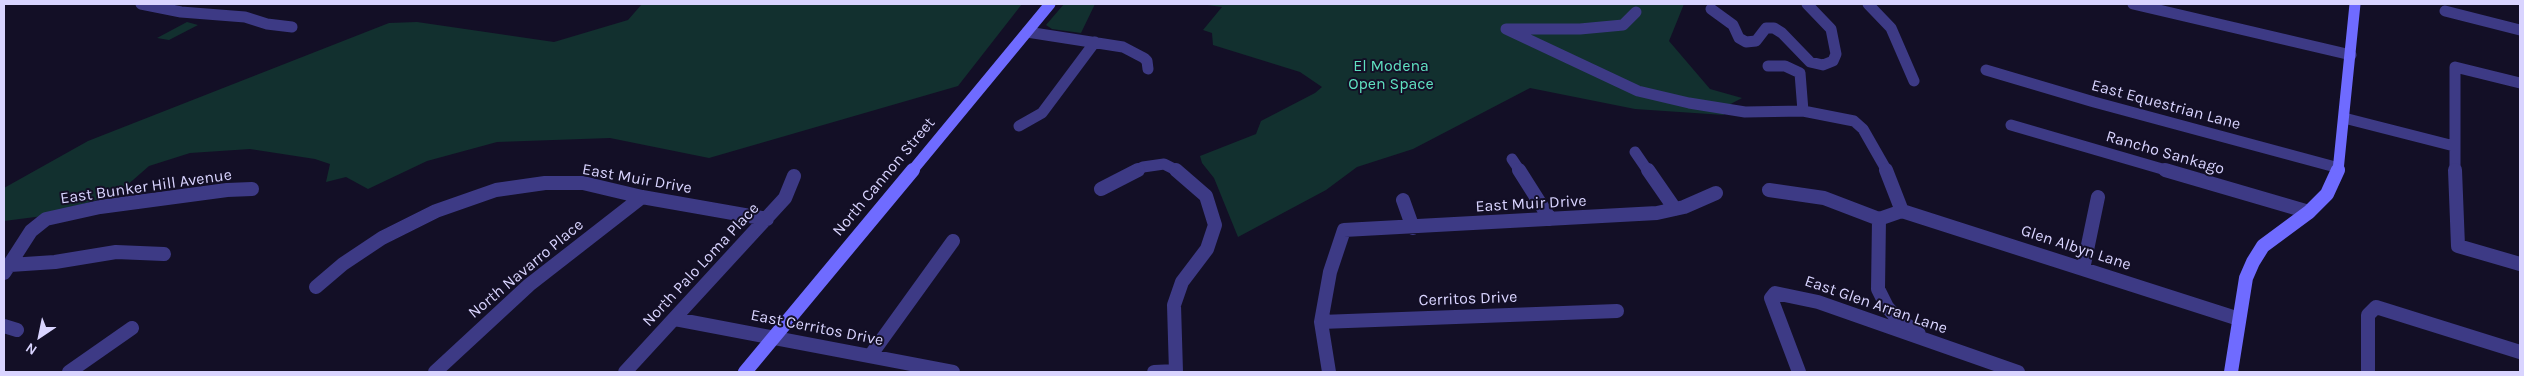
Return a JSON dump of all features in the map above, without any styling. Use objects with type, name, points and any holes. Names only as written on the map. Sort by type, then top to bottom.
[{"type":"street","points":[[141,4],[181,12],[245,17],[267,24],[292,27]]},
{"type":"street","name":"North Cannon Street","points":[[745,372],[1050,4]]},
{"type":"street","points":[[1710,9],[1733,25],[1739,38],[1746,42],[1756,41],[1766,28],[1774,28],[1782,33],[1810,62],[1823,65],[1833,62],[1836,54],[1831,29],[1807,4]]},
{"type":"street","points":[[1868,4],[1891,28],[1914,81]]},
{"type":"street","points":[[2133,4],[2351,55]]},
{"type":"street","points":[[2230,372],[2246,278],[2253,262],[2263,246],[2309,212],[2328,194],[2338,168],[2355,4]]},
{"type":"street","points":[[2445,11],[2520,30]]},
{"type":"street","points":[[1636,12],[1623,26],[1580,29],[1506,29],[1638,91],[1689,103],[1745,112],[1803,111],[1854,121],[1863,129],[1887,171],[1902,211],[1879,219],[1824,198],[1768,190]]},
{"type":"street","points":[[1027,32],[1123,47],[1139,54],[1148,61],[1148,69]]},
{"type":"street","points":[[1018,126],[1042,113],[1095,42]]},
{"type":"street","points":[[1768,66],[1785,66],[1800,72],[1803,111]]},
{"type":"street","points":[[2520,83],[2456,67],[2454,146],[2458,246],[2520,264]]},
{"type":"street","name":"East Equestrian Lane","points":[[1986,70],[2094,102],[2338,168]]},
{"type":"street","points":[[2344,118],[2454,146]]},
{"type":"street","name":"Rancho Sankago","points":[[2011,125],[2309,212]]},
{"type":"street","points":[[1635,152],[1675,209]]},
{"type":"street","points":[[1512,159],[1550,219]]},
{"type":"street","points":[[1102,189],[1143,167],[1164,164],[1174,168],[1206,196],[1215,225],[1207,249],[1182,282],[1174,305],[1176,372],[1154,372]]},
{"type":"street","name":"North Palo Loma Place","points":[[625,372],[786,198],[794,176]]},
{"type":"street","name":"East Muir Drive","points":[[316,287],[343,264],[382,238],[436,211],[496,190],[545,183],[583,184],[642,197],[767,219]]},
{"type":"street","name":"East Bunker Hill Avenue","points":[[9,262],[31,231],[46,219],[100,207],[228,190],[252,189]]},
{"type":"street","name":"East Muir Drive","points":[[1321,322],[1330,272],[1344,230],[1413,228],[1618,216],[1675,209],[1716,193]]},
{"type":"street","name":"North Navarro Place","points":[[435,372],[529,285],[642,197]]},
{"type":"street","points":[[2083,269],[2098,197]]},
{"type":"street","points":[[1404,200],[1413,228]]},
{"type":"street","name":"Glen Albyn Lane","points":[[1902,211],[2239,319]]},
{"type":"street","points":[[1879,219],[1878,289],[1887,307],[1896,317],[1909,328],[1932,341]]},
{"type":"street","points":[[870,356],[953,241]]},
{"type":"street","points":[[9,262],[55,262],[116,252],[164,254]]},
{"type":"street","name":"East Glen Arran Lane","points":[[1799,372],[1771,298],[1775,293],[1783,293],[1818,302],[1913,337],[1932,341],[2018,372]]},
{"type":"street","points":[[2368,372],[2368,315],[2376,307],[2520,352]]},
{"type":"street","name":"Cerritos Drive","points":[[1321,322],[1617,311]]},
{"type":"street","name":"East Cerritos Drive","points":[[675,319],[953,372]]},
{"type":"street","points":[[1321,322],[1329,372]]},
{"type":"street","points":[[69,372],[132,328]]},
{"type":"green space","points":[[642,4],[1022,4],[958,86],[709,158],[610,138],[497,142],[427,161],[368,189],[346,177],[326,182],[330,164],[315,159],[250,149],[190,153],[149,166],[117,194],[43,216],[4,221],[4,188],[88,141],[389,23],[417,22],[554,42],[628,20]]},
{"type":"green space","points":[[1064,4],[1095,4],[1081,33],[1052,29],[1046,25]]},
{"type":"green space","name":"El Modena Open Space","points":[[1200,4],[1684,4],[1669,41],[1710,89],[1742,98],[1721,109],[1724,115],[1635,109],[1530,88],[1413,149],[1357,167],[1326,190],[1238,237],[1214,178],[1202,163],[1200,156],[1256,134],[1261,121],[1315,93],[1322,87],[1300,72],[1213,45],[1212,33],[1203,30],[1222,7]]},
{"type":"green space","points":[[187,22],[198,25],[169,40],[157,38]]}]
